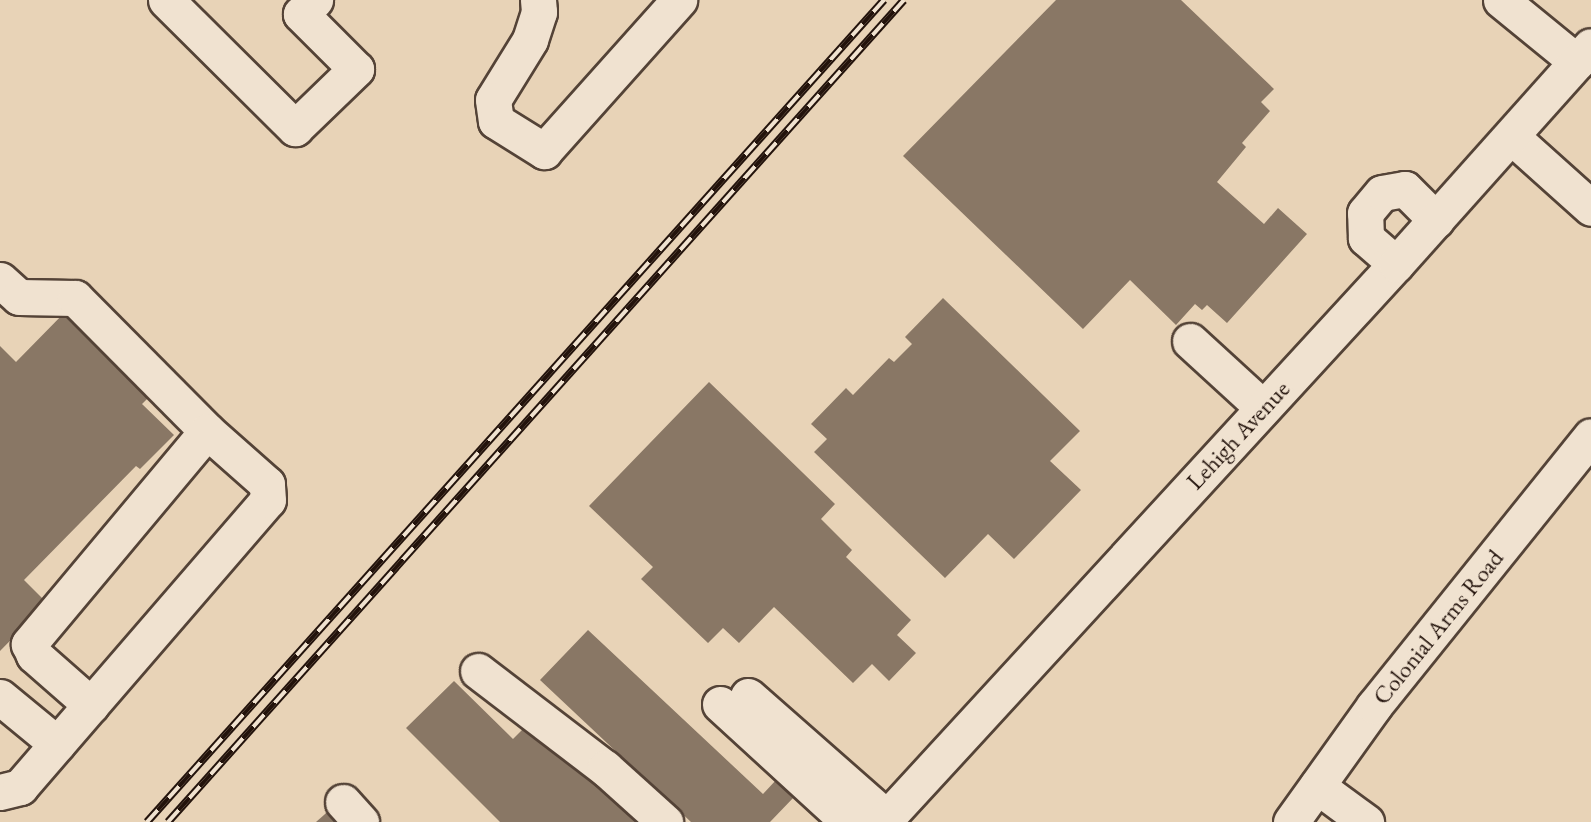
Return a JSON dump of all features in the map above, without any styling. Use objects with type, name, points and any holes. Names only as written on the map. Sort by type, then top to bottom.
[{"type":"street","points":[[166,0],[295,128],[356,69],[301,5]]},
{"type":"street","points":[[538,0],[539,12],[530,40],[493,100],[496,121],[544,151],[679,0]]},
{"type":"street","points":[[1501,0],[1584,54]]},
{"type":"street","name":"Lehigh Avenue","points":[[885,820],[1512,137],[1584,54]]},
{"type":"street","points":[[1512,137],[1591,208]]},
{"type":"street","points":[[1396,264],[1366,237],[1365,213],[1382,193],[1405,189],[1436,220]]},
{"type":"street","points":[[0,280],[19,297],[75,298],[207,431],[267,484],[268,500],[20,787],[0,792]]},
{"type":"street","points":[[1190,341],[1264,408]]},
{"type":"street","points":[[91,705],[34,655],[29,643],[207,431]]},
{"type":"street","name":"Colonial Arms Road","points":[[1291,822],[1374,706],[1591,436]]},
{"type":"street","points":[[478,671],[605,768],[665,822]]},
{"type":"street","points":[[0,697],[57,744]]},
{"type":"street","points":[[849,822],[734,700],[885,820]]},
{"type":"street","points":[[1317,786],[1366,822]]},
{"type":"building","points":[[1056,0],[1181,0],[1274,89],[1261,102],[1270,111],[1242,143],[1246,147],[1217,182],[1264,224],[1278,208],[1307,234],[1227,323],[1207,305],[1202,310],[1195,304],[1176,325],[1130,280],[1083,329],[903,156]]},
{"type":"building","points":[[943,298],[1080,431],[1050,461],[1081,490],[1014,559],[988,534],[945,578],[814,452],[827,439],[811,424],[846,388],[853,395],[889,358],[894,362],[912,344],[905,337]]},
{"type":"building","points":[[68,309],[153,393],[142,404],[174,435],[140,469],[136,466],[24,580],[47,603],[0,651],[0,346],[16,362]]},
{"type":"building","points":[[709,382],[835,504],[821,519],[852,550],[846,557],[911,620],[897,635],[916,653],[889,681],[872,664],[853,683],[774,607],[739,643],[723,628],[708,643],[641,579],[653,567],[589,506]]},
{"type":"building","points":[[588,630],[763,794],[777,779],[795,796],[770,822],[691,822],[540,680]]},
{"type":"building","points":[[454,681],[513,739],[535,717],[638,822],[500,822],[406,728]]},
{"type":"building","points":[[333,807],[346,822],[316,822]]},
{"type":"railway","points":[[147,822],[884,0]]},
{"type":"railway","points":[[168,822],[904,0]]}]
